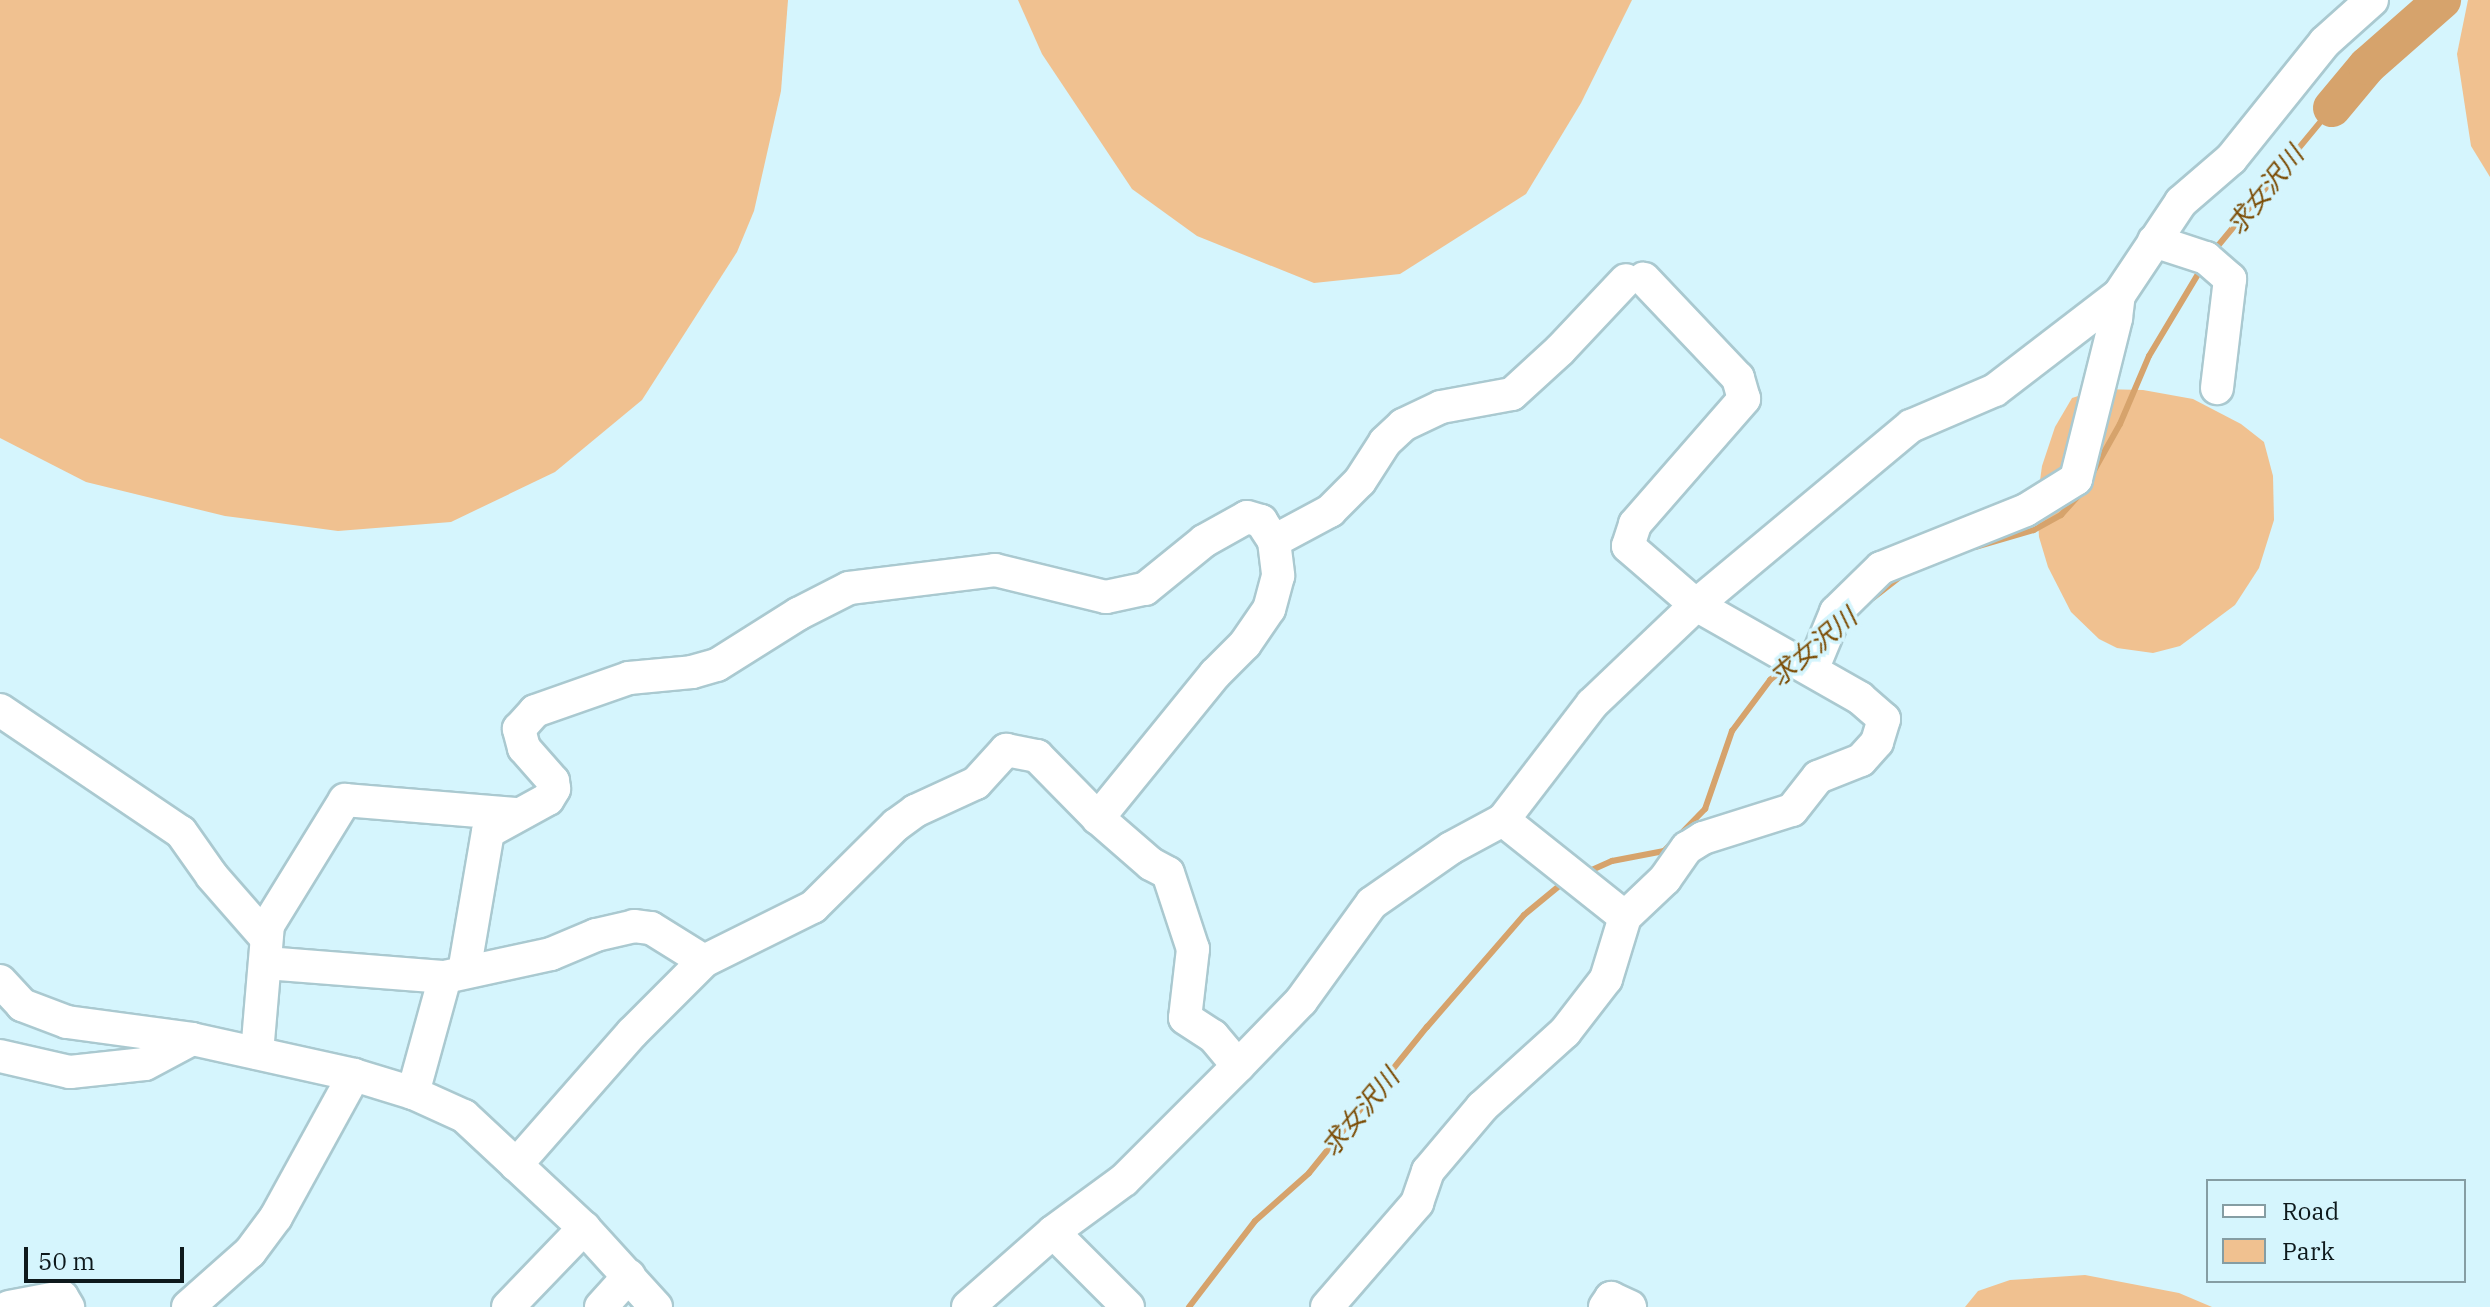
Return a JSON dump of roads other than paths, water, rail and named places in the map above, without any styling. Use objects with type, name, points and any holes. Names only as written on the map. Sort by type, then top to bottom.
[{"type":"street","points":[[968,1307],[1053,1232],[1124,1180],[1238,1066],[1301,1001],[1372,903],[1451,848],[1503,820],[1592,704],[1696,605],[1911,426],[1995,390],[2119,295],[2181,202],[2231,159],[2325,42],[2372,0]]},
{"type":"street","points":[[2154,241],[2206,258],[2230,279],[2217,388]]},
{"type":"street","points":[[1274,541],[1330,511],[1360,481],[1385,442],[1403,425],[1441,407],[1512,394],[1635,280],[1738,378],[1744,399],[1635,524],[1628,546],[1696,605],[1860,698],[1884,719],[1877,742],[1861,760],[1818,777],[1792,810],[1703,838],[1687,848],[1665,879],[1625,917],[1606,979],[1598,990],[1565,1032],[1482,1107],[1428,1171],[1417,1203],[1327,1307]]},
{"type":"street","points":[[1812,670],[1836,612],[1881,568],[2026,510],[2076,479],[2119,295]]},
{"type":"street","points":[[413,1093],[454,974],[488,832],[548,799],[554,789],[553,781],[524,748],[519,729],[535,711],[629,678],[692,672],[717,665],[798,614],[849,588],[995,570],[1106,597],[1145,589],[1204,541],[1247,517],[1261,521],[1274,541],[1278,576],[1269,609],[1245,644],[1215,674],[1098,818]]},
{"type":"street","points":[[0,710],[181,832],[266,951],[454,974],[551,954],[596,935],[634,926],[651,928],[704,961]]},
{"type":"street","points":[[516,1165],[632,1033],[704,961],[813,907],[896,825],[915,811],[976,783],[1006,750],[1037,756],[1098,818],[1151,864],[1168,873],[1193,949],[1185,1018],[1213,1036],[1238,1066]]},
{"type":"street","points":[[257,1053],[268,925],[345,800],[517,814]]},
{"type":"street","points":[[1503,820],[1625,917]]},
{"type":"street","points":[[0,981],[22,1005],[67,1022],[192,1039],[354,1075],[413,1093],[464,1116],[584,1228],[656,1307]]},
{"type":"street","points":[[0,1056],[70,1072],[145,1064],[192,1039]]},
{"type":"street","points":[[188,1307],[250,1252],[276,1217],[354,1075]]},
{"type":"street","points":[[508,1307],[584,1228]]},
{"type":"street","points":[[1053,1232],[1128,1307]]},
{"type":"street","points":[[601,1307],[629,1276]]},
{"type":"street","points":[[9,1307],[62,1297],[68,1307]]},
{"type":"street","points":[[1605,1307],[1611,1298],[1630,1307]]},
{"type":"waterway","name":"求女沢川","points":[[2332,108],[2367,66],[2442,0]]},
{"type":"waterway","name":"求女沢川","points":[[2212,253],[2332,108]]},
{"type":"waterway","name":"求女沢川","points":[[2092,474],[2120,424],[2149,356],[2201,269]]},
{"type":"waterway","name":"求女沢川","points":[[1975,547],[2034,530],[2061,515],[2080,494]]},
{"type":"waterway","name":"求女沢川","points":[[1873,598],[1902,575]]},
{"type":"waterway","name":"求女沢川","points":[[1585,873],[1612,861],[1664,851],[1705,809],[1732,731],[1770,680],[1786,667]]},
{"type":"waterway","name":"求女沢川","points":[[1189,1307],[1255,1221],[1309,1173],[1427,1027],[1524,915],[1564,882]]}]
